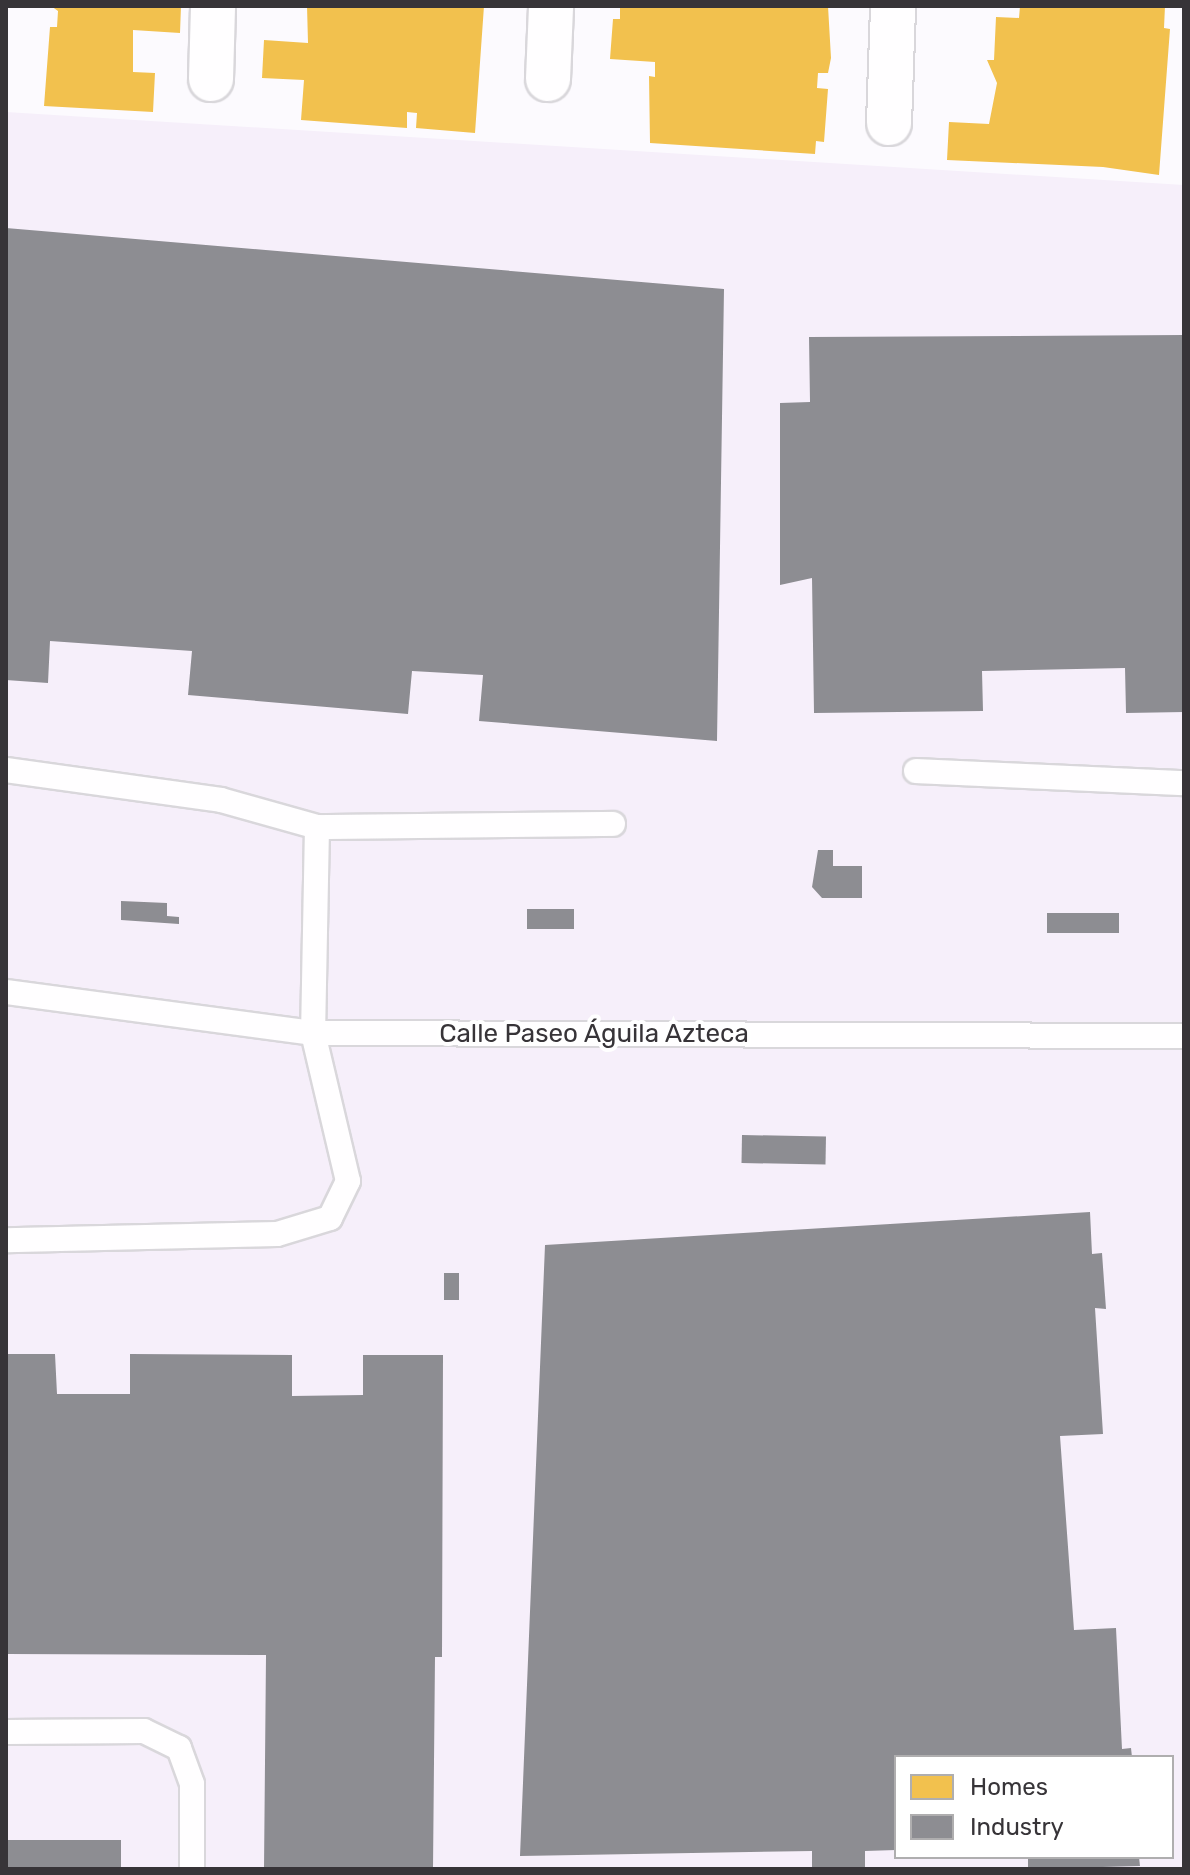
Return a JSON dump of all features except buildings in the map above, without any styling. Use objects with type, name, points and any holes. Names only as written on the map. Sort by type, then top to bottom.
[{"type":"street","points":[[211,79],[213,6]]},
{"type":"street","points":[[548,79],[551,6]]},
{"type":"street","points":[[889,123],[893,6]]},
{"type":"lane","points":[[6,770],[221,800],[317,827],[613,824]]},
{"type":"lane","points":[[916,771],[1184,783]]},
{"type":"lane","points":[[6,1240],[277,1234],[330,1218],[348,1181],[313,1033],[317,827]]},
{"type":"lane","name":"Calle Paseo Águila Azteca","points":[[6,992],[313,1033],[1184,1036]]},
{"type":"lane","points":[[6,1732],[144,1731],[179,1748],[192,1784],[192,1869]]},
{"type":"shaded area","points":[[6,112],[1184,185],[1184,1869],[6,1869]]}]
